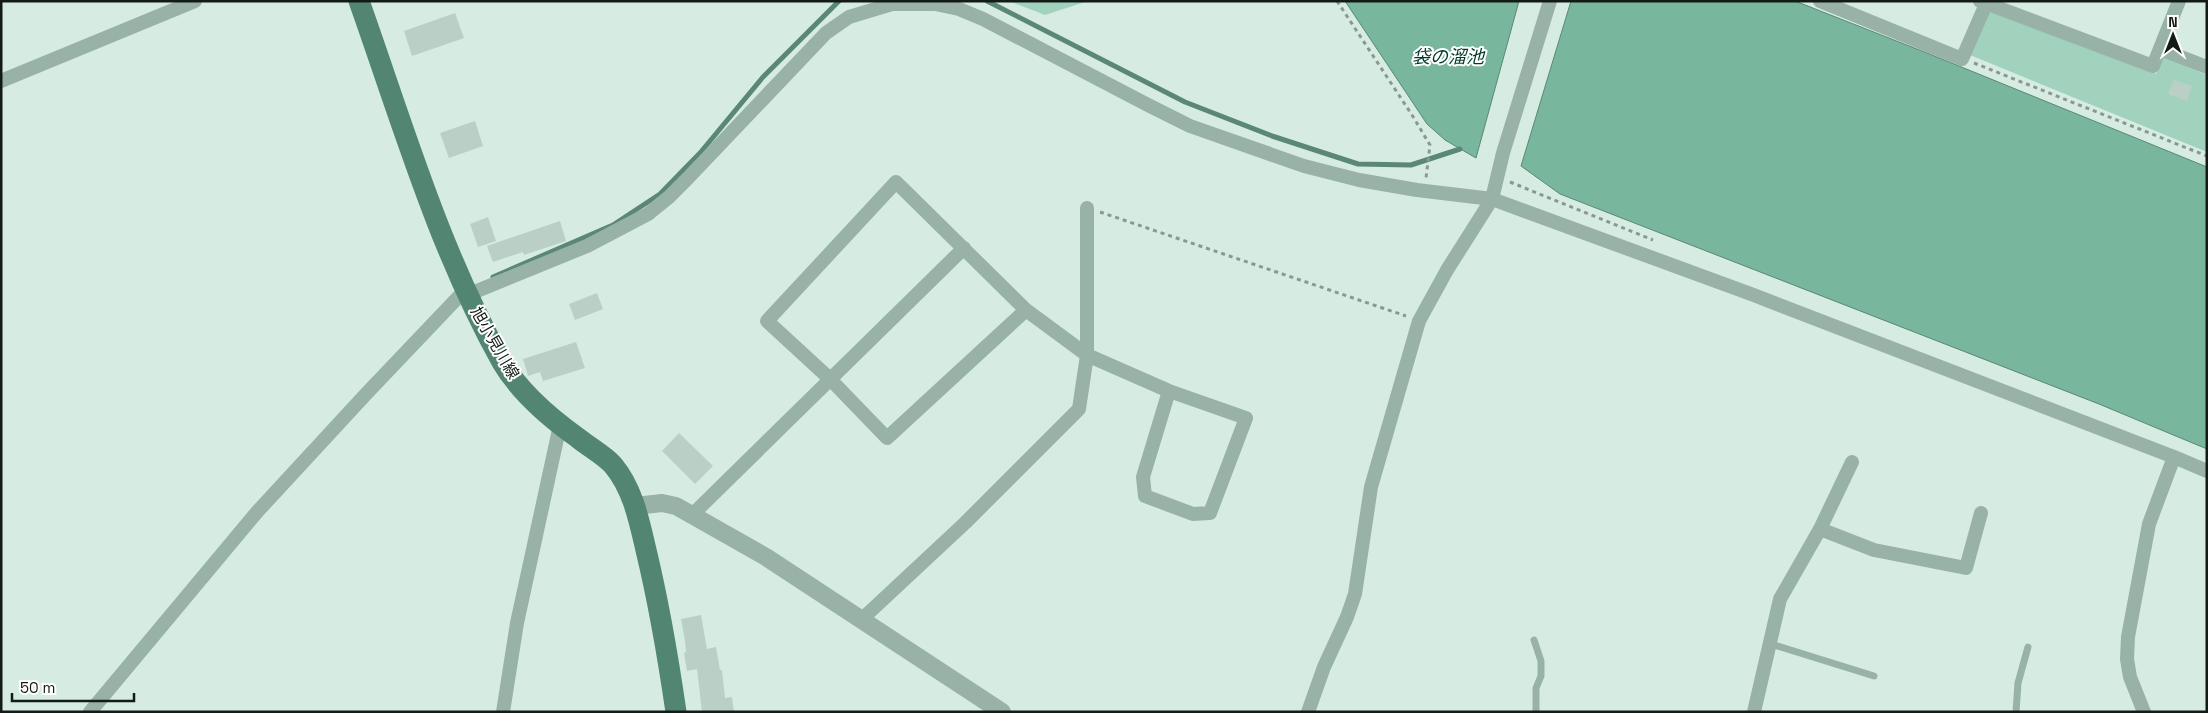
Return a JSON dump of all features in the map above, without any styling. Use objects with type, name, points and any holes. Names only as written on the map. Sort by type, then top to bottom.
[{"type":"main road","name":"旭小見川線","points":[[359,1],[430,201],[466,292],[503,364],[514,380],[560,425],[612,464],[626,484],[635,506],[659,603],[676,712]]},
{"type":"street","points":[[1,81],[195,1]]},
{"type":"street","points":[[1308,712],[1324,667],[1347,617],[1355,594],[1371,487],[1419,321],[1447,270],[1492,199],[1502,153],[1550,1]]},
{"type":"street","points":[[1820,1],[1962,58],[1983,2],[2153,66],[2178,1]]},
{"type":"street","points":[[90,712],[257,512],[411,345],[466,292],[587,246],[648,214],[682,184],[826,33],[849,17],[892,4],[935,4],[959,9],[1190,126],[1304,166],[1359,180],[1492,199],[1751,294],[2207,471]]},
{"type":"street","points":[[2160,49],[2207,67]]},
{"type":"street","points":[[1026,310],[887,438],[830,379],[767,321],[896,182],[1026,310],[1087,355],[1169,391],[1246,418],[1210,513],[1193,514],[1146,496],[1143,477],[1169,391]]},
{"type":"street","points":[[861,620],[965,523],[1079,409],[1087,355],[1087,208]]},
{"type":"street","points":[[692,516],[964,248]]},
{"type":"street","points":[[504,712],[517,623],[560,425]]},
{"type":"street","points":[[2144,712],[2130,677],[2127,659],[2128,637],[2149,524],[2174,457]]},
{"type":"street","points":[[1754,712],[1780,599],[1820,529],[1852,462]]},
{"type":"street","points":[[635,506],[662,503],[676,506],[766,558],[1002,712]]},
{"type":"street","points":[[1820,529],[1874,550],[1966,568],[1981,513]]},
{"type":"lane","points":[[1534,640],[1541,661],[1541,676],[1536,688],[1536,712]]},
{"type":"lane","points":[[1771,644],[1874,676]]},
{"type":"lane","points":[[2016,712],[2018,683],[2028,647]]},
{"type":"path","points":[[1337,1],[1412,115],[1430,146],[1424,190]]},
{"type":"path","points":[[1962,58],[2207,156]]},
{"type":"path","points":[[1508,181],[1662,244]]},
{"type":"path","points":[[1087,208],[1419,321]]},
{"type":"shaded area","points":[[1009,1],[1088,1],[1045,15]]},
{"type":"shaded area","points":[[1989,11],[2156,74],[2164,57],[2207,75],[2207,152],[1970,55]]},
{"type":"water","name":"袋の溜池","points":[[1345,1],[1519,1],[1476,158],[1445,140],[1427,124]]},
{"type":"water","points":[[1571,1],[1795,1],[2207,167],[2207,449],[2099,404],[1560,194],[1521,166]]},
{"type":"building","points":[[455,13],[464,38],[412,56],[404,31]]},
{"type":"building","points":[[2174,80],[2192,86],[2187,101],[2168,94]]},
{"type":"building","points":[[475,121],[483,146],[449,158],[440,133]]},
{"type":"building","points":[[488,217],[496,241],[478,247],[470,224]]},
{"type":"building","points":[[560,221],[566,241],[524,255],[523,252],[493,262],[487,246]]},
{"type":"building","points":[[597,293],[603,309],[575,320],[569,304]]},
{"type":"building","points":[[576,342],[585,368],[543,381],[540,372],[528,376],[523,359]]},
{"type":"building","points":[[679,433],[713,466],[695,484],[662,451]]},
{"type":"building","points":[[701,615],[707,649],[716,647],[720,670],[722,670],[725,698],[732,697],[734,712],[702,712],[697,669],[687,671],[681,619]]},
{"type":"waterway","points":[[493,277],[613,225],[660,194],[700,153],[763,77],[839,1]]},
{"type":"waterway","points":[[987,1],[1185,102],[1272,136],[1358,164],[1411,165],[1460,149]]}]
